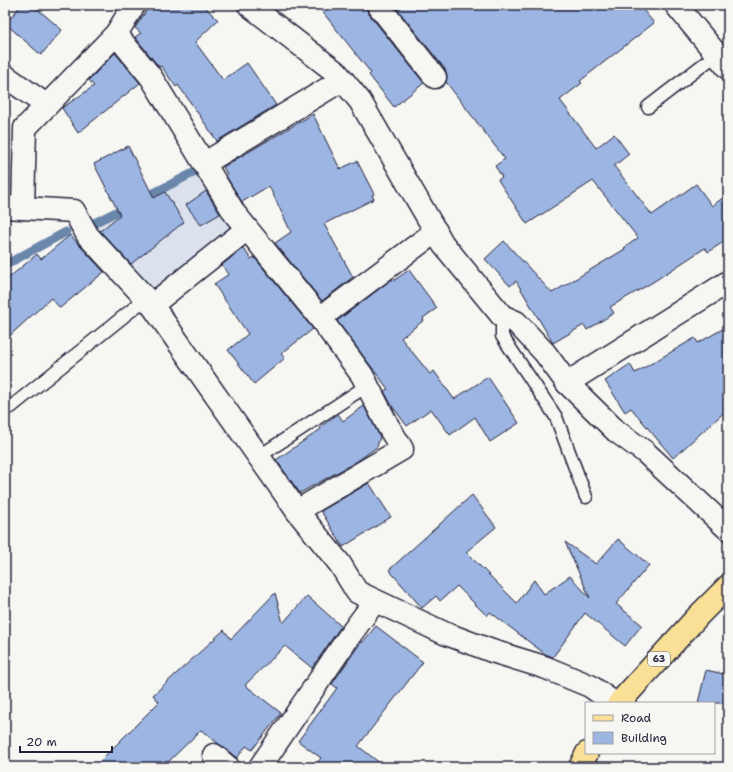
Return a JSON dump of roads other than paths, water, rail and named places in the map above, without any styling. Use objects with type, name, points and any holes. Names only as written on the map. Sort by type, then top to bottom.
[{"type":"main road","name":"63","points":[[619,702],[699,615],[728,586]]},
{"type":"main road","points":[[580,767],[586,754]]},
{"type":"street","points":[[134,5],[116,34],[25,128],[14,208],[74,210],[88,236],[152,305],[297,511],[340,564],[357,592],[375,602],[444,633],[544,668],[590,686],[613,702]]},
{"type":"street","points":[[249,5],[337,73],[360,101],[443,244],[502,316],[516,322],[545,353],[567,383],[616,431],[645,452],[728,529]]},
{"type":"street","points":[[378,5],[435,77]]},
{"type":"street","points":[[676,5],[723,61]]},
{"type":"street","points":[[116,34],[151,77],[235,214],[320,318],[368,385],[388,426],[402,449],[297,511]]},
{"type":"street","points":[[5,76],[46,105]]},
{"type":"street","points":[[205,163],[342,80]]},
{"type":"street","points":[[152,305],[247,229]]},
{"type":"street","points":[[320,318],[436,231]]},
{"type":"street","points":[[567,383],[725,289]]},
{"type":"street","points":[[260,767],[348,638],[375,602]]},
{"type":"lane","points":[[648,107],[723,61]]},
{"type":"lane","points":[[11,406],[139,304],[152,305]]},
{"type":"lane","points":[[502,316],[502,336],[556,417],[586,497]]},
{"type":"lane","points":[[258,457],[368,385]]},
{"type":"waterway","points":[[142,199],[195,172]]},
{"type":"waterway","points":[[94,223],[128,206]]},
{"type":"waterway","points":[[5,265],[66,232]]}]
